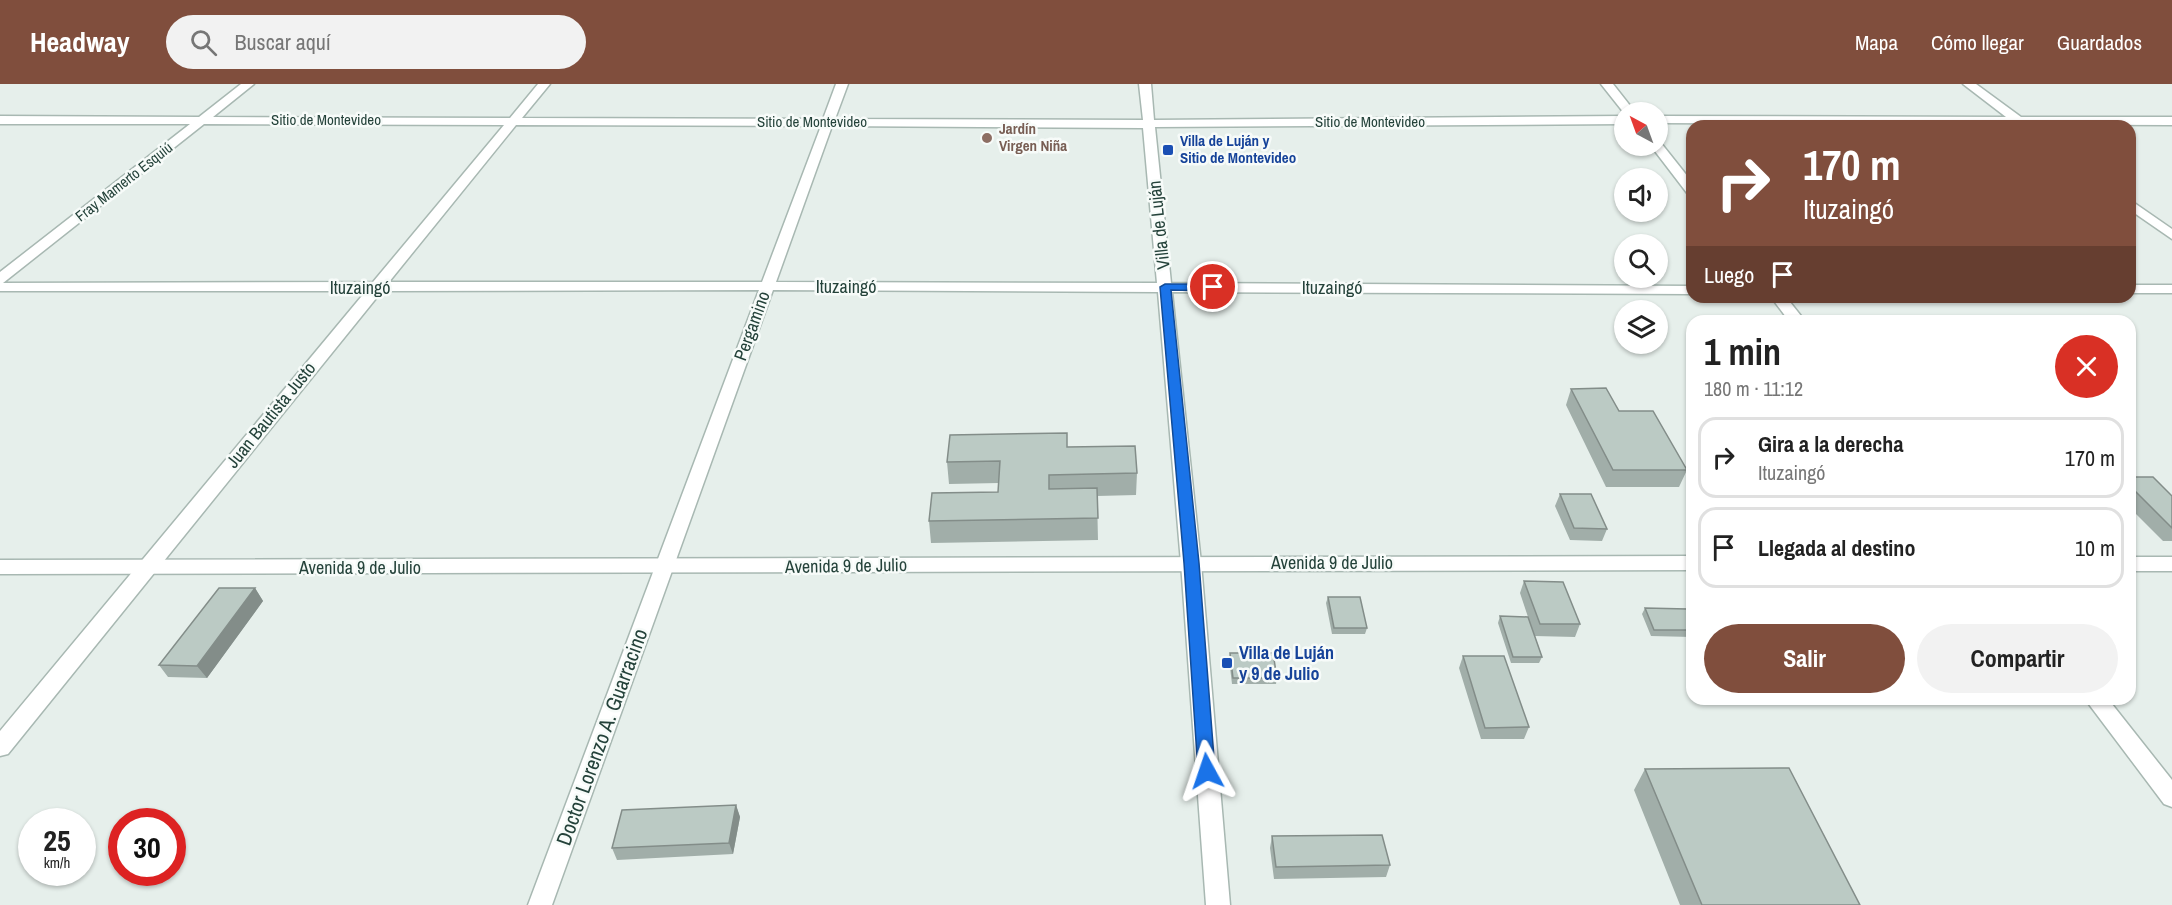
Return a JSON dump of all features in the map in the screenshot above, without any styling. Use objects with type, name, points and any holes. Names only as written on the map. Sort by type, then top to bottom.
[{"type":"street","name":"Fray Mamerto Esquiú","points":[[0,279],[248,84]]},
{"type":"street","name":"Juan Bautista Justo","points":[[0,747],[544,84]]},
{"type":"street","name":"Pergamino","points":[[664,568],[842,84]]},
{"type":"street","name":"Villa de Luján","points":[[1145,84],[1191,563],[1218,905]]},
{"type":"street","points":[[1607,84],[1622,102]]},
{"type":"street","points":[[1969,84],[2017,120]]},
{"type":"street","name":"Sitio de Montevideo","points":[[0,120],[1149,124],[1614,120]]},
{"type":"street","points":[[1668,120],[1686,120]]},
{"type":"street","points":[[2136,122],[2172,121]]},
{"type":"street","points":[[1665,156],[1686,182]]},
{"type":"street","points":[[2136,208],[2172,235]]},
{"type":"street","name":"Ituzaingó","points":[[0,287],[766,286],[1686,290]]},
{"type":"street","points":[[2136,289],[2172,289]]},
{"type":"street","points":[[1783,303],[1792,315]]},
{"type":"street","name":"Avenida 9 de Julio","points":[[0,567],[664,568],[1191,563],[1686,563]]},
{"type":"street","points":[[2136,564],[2172,564]]},
{"type":"street","name":"Doctor Lorenzo A. Guarracino","points":[[540,905],[664,568]]},
{"type":"street","points":[[2101,705],[2172,797]]},
{"type":"building","points":[[1606,388],[1619,411],[1653,411],[1686,470],[1613,470],[1571,389]]},
{"type":"building","points":[[1067,433],[1067,447],[1135,446],[1137,473],[1049,475],[1049,489],[1097,488],[1098,518],[929,521],[932,493],[998,492],[1000,461],[947,462],[950,435]]},
{"type":"building","points":[[2136,477],[2153,477],[2172,496],[2172,528],[2136,492]]},
{"type":"building","points":[[1560,494],[1591,494],[1607,529],[1574,528]]},
{"type":"building","points":[[1524,581],[1563,582],[1580,624],[1540,624]]},
{"type":"building","points":[[219,588],[255,588],[197,666],[159,665]]},
{"type":"building","points":[[1328,597],[1360,597],[1367,628],[1334,628]]},
{"type":"building","points":[[1645,608],[1686,609],[1686,630],[1654,630]]},
{"type":"building","points":[[1500,616],[1528,617],[1542,657],[1513,657]]},
{"type":"building","points":[[1230,653],[1273,653],[1277,678],[1233,678]]},
{"type":"building","points":[[1463,656],[1504,656],[1529,727],[1485,728]]},
{"type":"building","points":[[1789,768],[1860,905],[1702,905],[1645,769]]},
{"type":"building","points":[[736,805],[729,843],[612,848],[622,810]]},
{"type":"building","points":[[1382,835],[1390,865],[1276,867],[1272,836]]},
{"type":"place","name":"Jardín Virgen Niña","points":[[987,138]]},
{"type":"place","name":"Villa de Luján y Sitio de Montevideo","points":[[1168,150]]},
{"type":"place","name":"Villa de Luján y 9 de Julio","points":[[1227,663]]},
{"type":"route","points":[[1207,771],[1191,563],[1165,287],[1213,287]]}]
